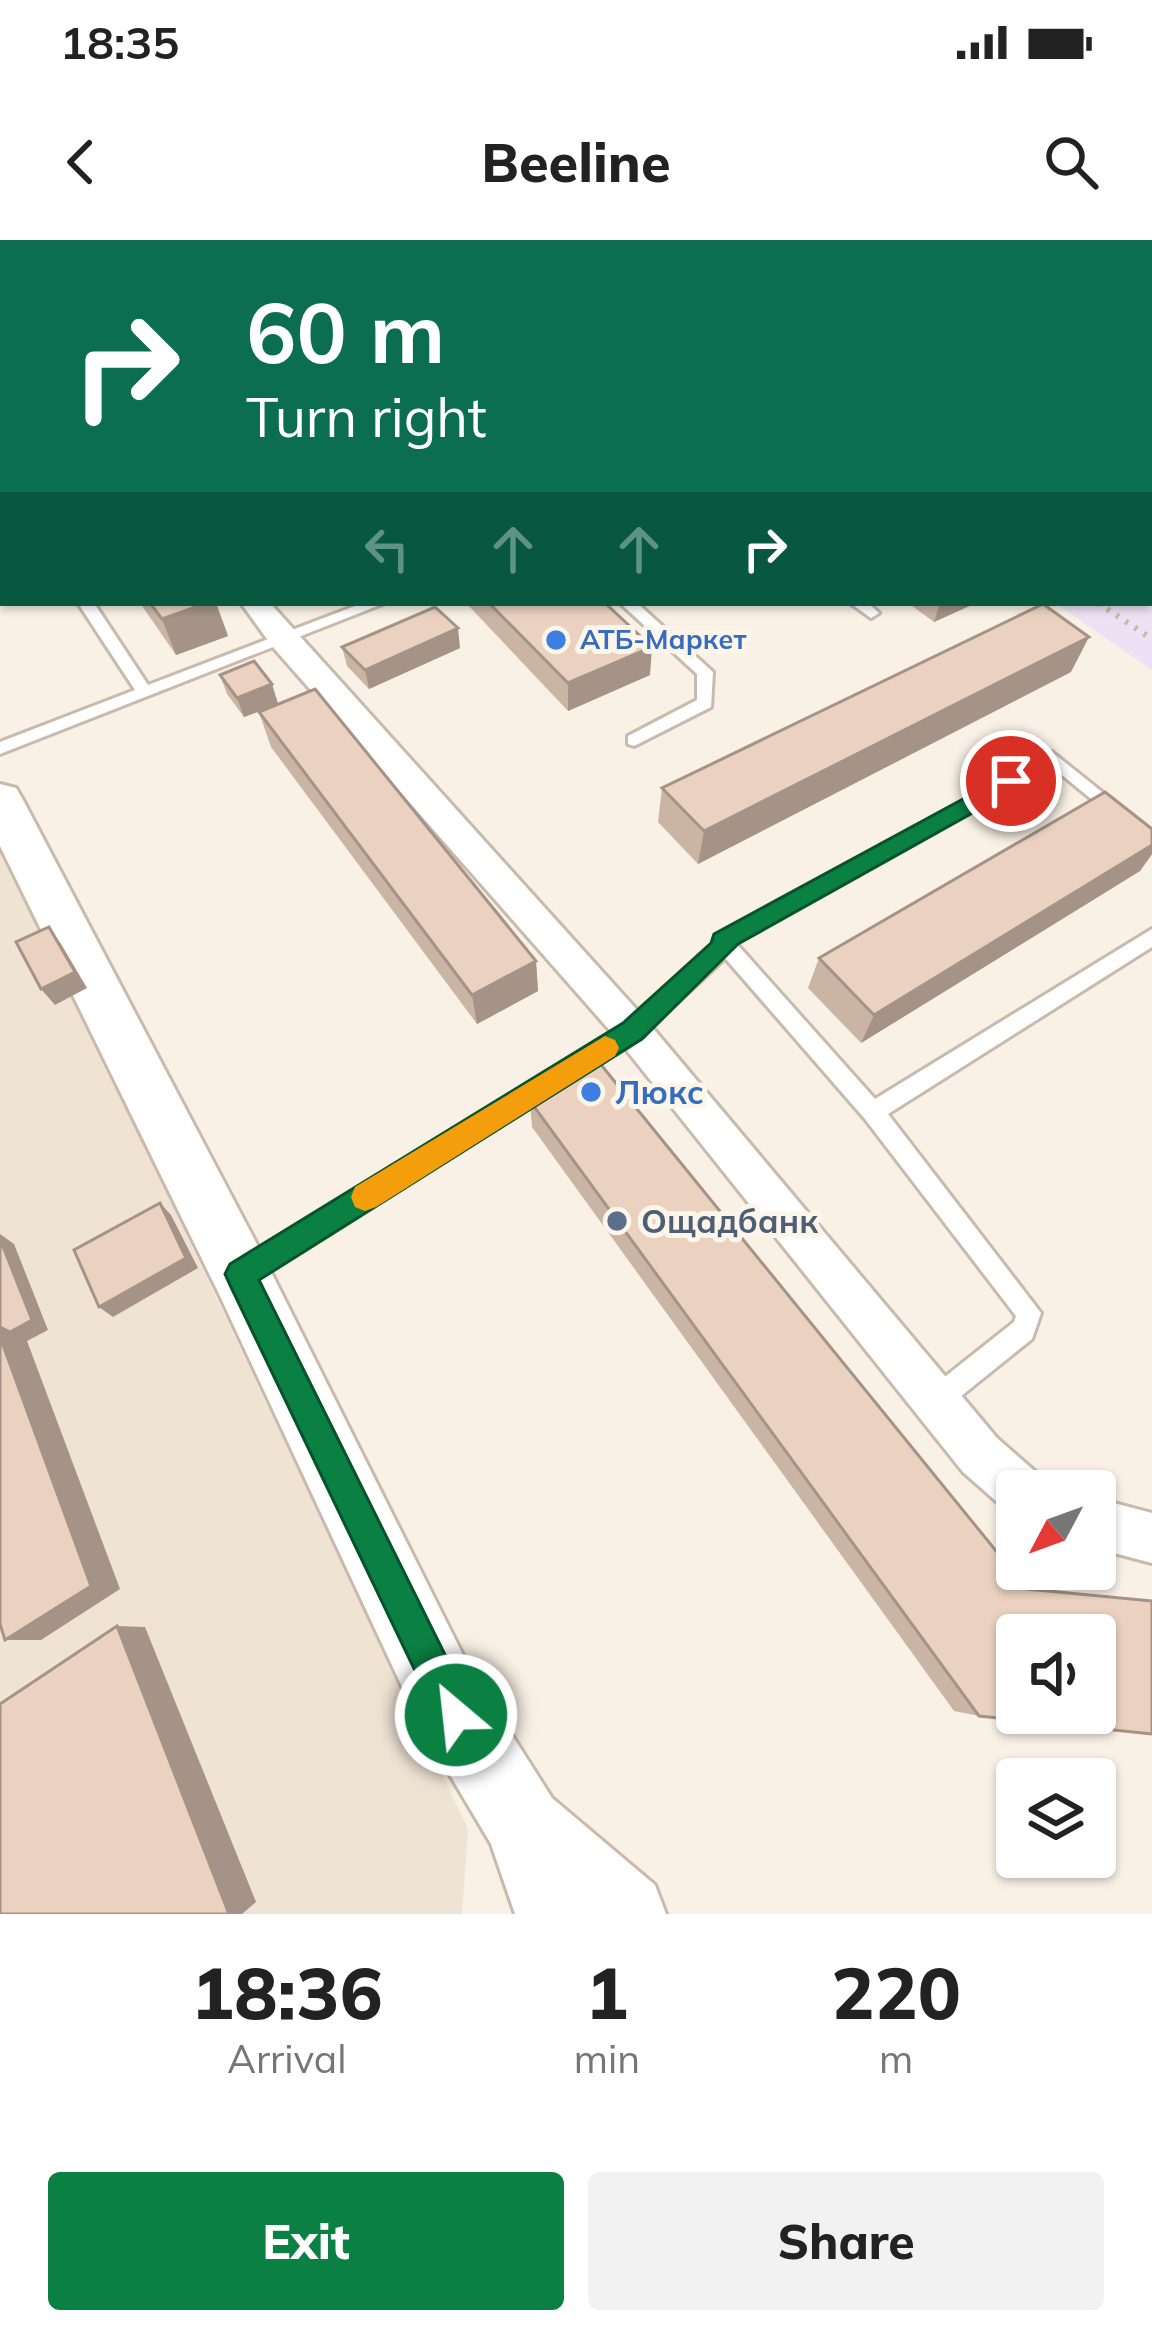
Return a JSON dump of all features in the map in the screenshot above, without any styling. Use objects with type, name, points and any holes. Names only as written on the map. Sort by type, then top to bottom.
[{"type":"street","points":[[257,606],[633,1031],[997,1470]]},
{"type":"street","points":[[0,800],[241,1274],[444,1695],[524,1825],[555,1914]]},
{"type":"street","points":[[1116,1529],[1152,1538]]},
{"type":"street","points":[[524,1825],[626,1914]]},
{"type":"lane","points":[[88,606],[145,692]]},
{"type":"lane","points":[[0,748],[369,606]]},
{"type":"lane","points":[[631,606],[705,672],[705,703],[634,740]]},
{"type":"lane","points":[[936,1400],[1023,1330],[1029,1312],[873,1112],[723,941],[1052,758],[1152,842]]},
{"type":"lane","points":[[873,1112],[1152,937]]},
{"type":"lane","points":[[241,1274],[633,1031],[726,945]]},
{"type":"path","points":[[1102,606],[1152,640]]},
{"type":"shaded area","points":[[1059,606],[1152,606],[1152,670]]},
{"type":"shaded area","points":[[0,841],[468,1829],[462,1914],[0,1914]]},
{"type":"building","points":[[152,606],[199,606],[162,619]]},
{"type":"building","points":[[492,606],[608,606],[652,647],[568,683]]},
{"type":"building","points":[[1039,606],[1046,606],[1089,637],[704,831],[662,788]]},
{"type":"building","points":[[435,607],[458,628],[365,670],[342,647]]},
{"type":"building","points":[[254,661],[272,684],[237,698],[220,675]]},
{"type":"building","points":[[315,689],[536,961],[472,995],[259,712]]},
{"type":"building","points":[[1105,792],[1152,829],[1152,845],[874,1015],[819,958]]},
{"type":"building","points":[[49,927],[75,972],[41,989],[16,942]]},
{"type":"building","points":[[598,1061],[996,1551],[996,1590],[1152,1601],[1152,1734],[1116,1730],[1116,1614],[996,1614],[996,1718],[979,1716],[530,1101]]},
{"type":"building","points":[[160,1203],[186,1258],[99,1307],[74,1250]]},
{"type":"building","points":[[0,1239],[32,1320],[10,1332],[0,1327]]},
{"type":"building","points":[[0,1337],[91,1586],[5,1640],[0,1624]]},
{"type":"building","points":[[117,1626],[229,1914],[0,1914],[0,1704]]},
{"type":"slow traffic","points":[[365,1197],[605,1048]]},
{"type":"place","name":"АТБ-Маркет","points":[[556,640]]},
{"type":"place","name":"Люкс","points":[[591,1092]]},
{"type":"place","name":"Ощадбанк","points":[[617,1221]]},
{"type":"route","points":[[456,1715],[241,1274],[633,1031],[726,945],[723,941],[1011,781]]}]
